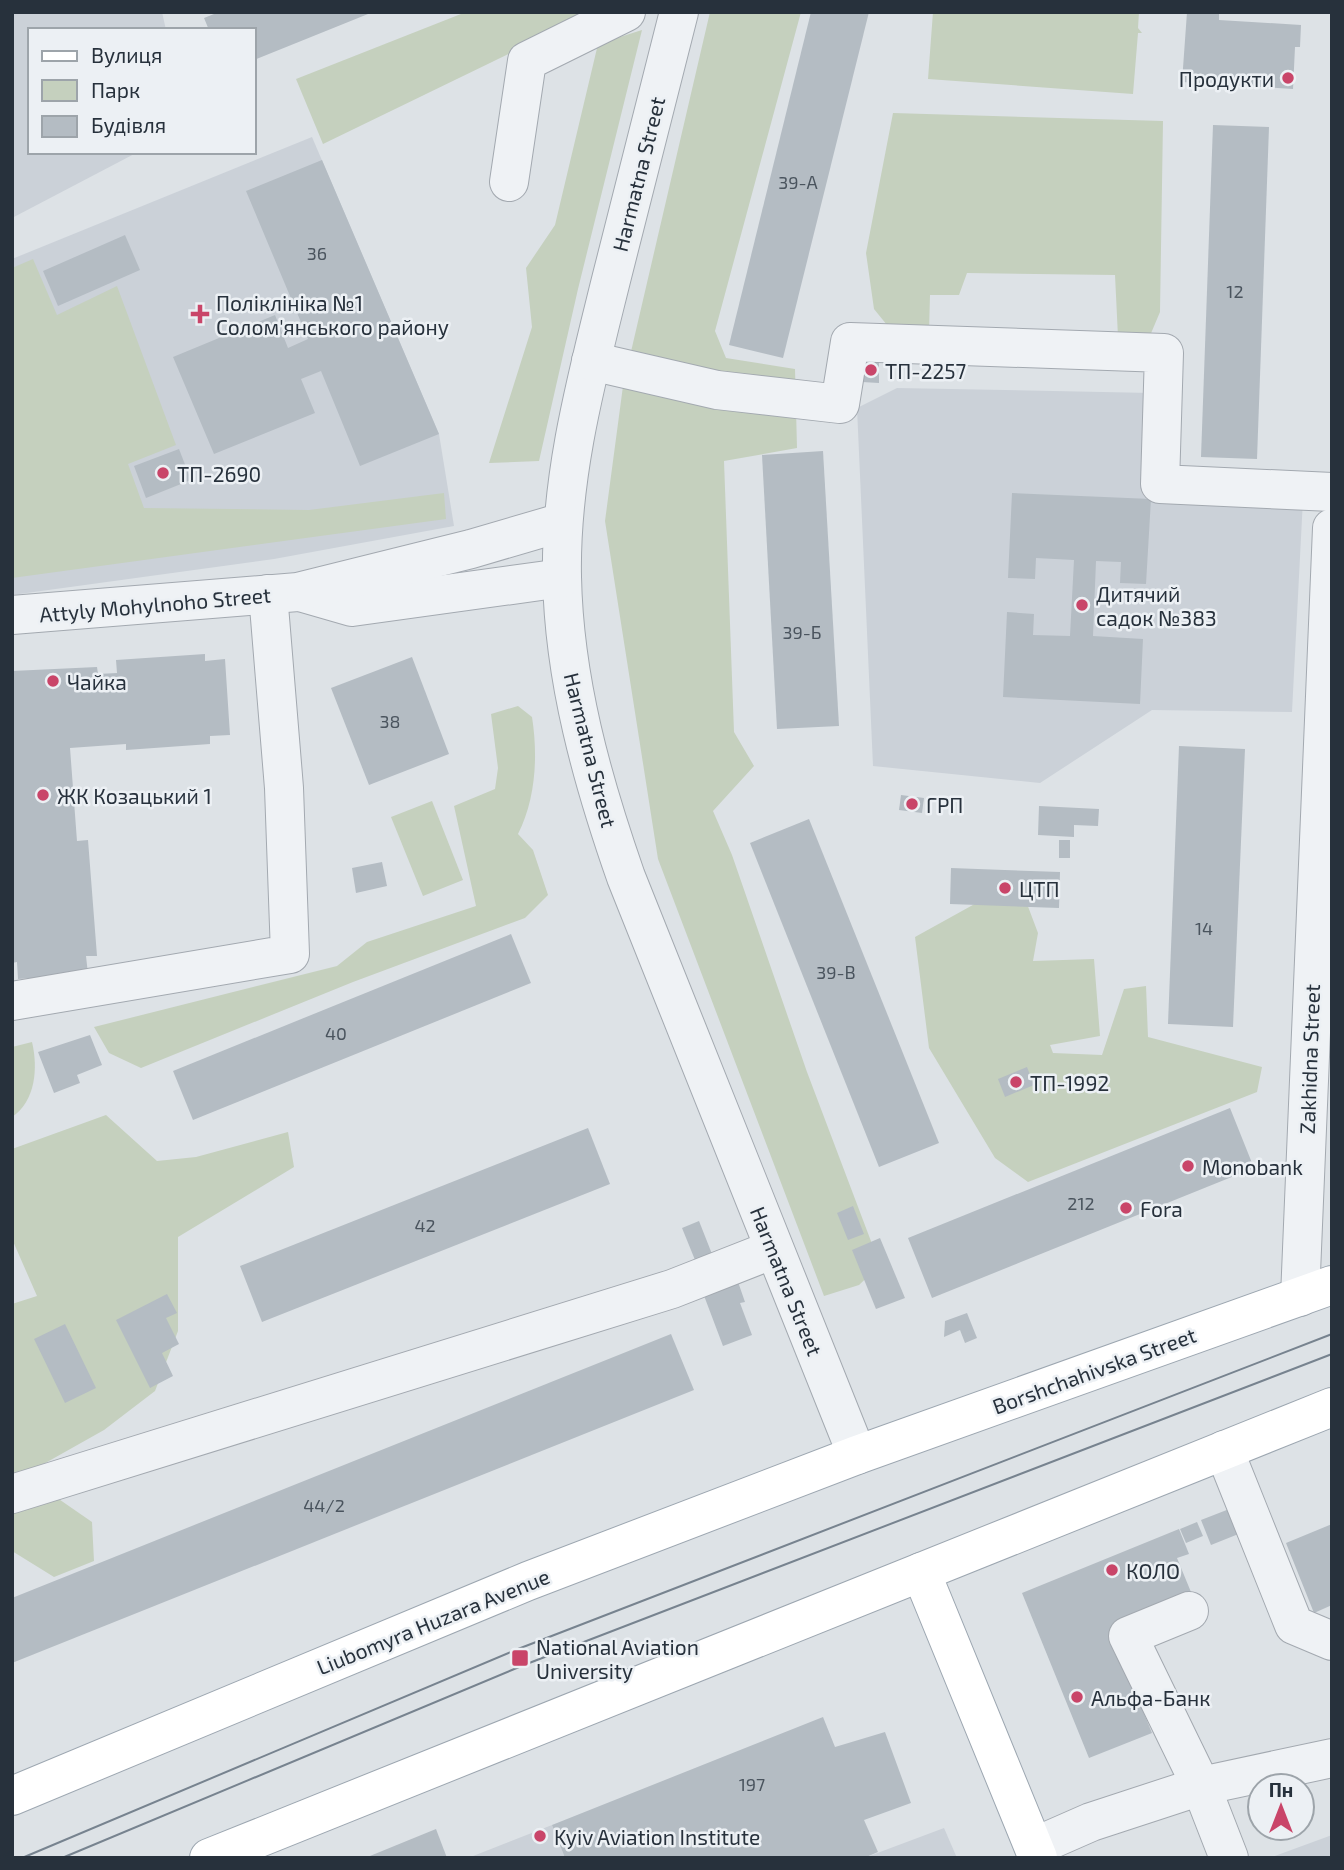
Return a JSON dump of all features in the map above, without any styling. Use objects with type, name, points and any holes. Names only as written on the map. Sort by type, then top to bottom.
[{"type":"main road","name":"Borshchahivska Street","points":[[857,1455],[1316,1291]]},
{"type":"main road","points":[[209,1858],[1332,1407]]},
{"type":"main road","name":"Liubomyra Huzara Avenue","points":[[12,1796],[528,1581],[857,1455]]},
{"type":"main road","points":[[921,1572],[1036,1852]]},
{"type":"street","points":[[509,182],[527,61],[626,12]]},
{"type":"street","name":"Harmatna Street","points":[[679,12],[591,361],[572,449],[563,522],[562,578],[567,647],[582,733],[600,804],[857,1455]]},
{"type":"street","points":[[591,361],[717,390],[840,404],[849,342],[1164,353],[1160,484],[1332,492]]},
{"type":"street","name":"Attyly Mohylnoho Street","points":[[12,615],[283,593],[563,522]]},
{"type":"street","name":"Zakhidna Street","points":[[1316,1291],[1332,528]]},
{"type":"street","name":"Attyly Mohylnoho Street","points":[[283,593],[352,607],[562,578]]},
{"type":"street","points":[[12,1001],[290,954],[284,788],[283,593]]},
{"type":"street","points":[[12,1494],[672,1289],[774,1249]]},
{"type":"street","points":[[1224,1450],[1294,1625],[1332,1641]]},
{"type":"street","points":[[1189,1611],[1128,1636],[1201,1786],[1229,1858]]},
{"type":"street","points":[[1036,1852],[1091,1822],[1201,1786],[1332,1758]]},
{"type":"shaded area","points":[[12,12],[162,12],[166,28],[28,28],[28,154],[134,154],[12,218]]},
{"type":"shaded area","name":"Поліклініка №1 Солом'янського району","points":[[312,137],[439,434],[454,526],[274,559],[12,595],[12,259]]},
{"type":"shaded area","name":"Дитячий садок №383","points":[[897,388],[1152,393],[1149,492],[1303,499],[1292,712],[1152,710],[1040,783],[873,766],[857,408]]},
{"type":"shaded area","name":"Kyiv Aviation Institute","points":[[552,1825],[565,1858],[468,1858]]},
{"type":"shaded area","points":[[944,1828],[957,1858],[864,1858]]},
{"type":"shaded area","points":[[1332,1835],[1332,1858],[1269,1858],[1316,1842]]},
{"type":"green space","points":[[466,12],[595,12],[323,144],[296,79]]},
{"type":"green space","points":[[710,12],[801,12],[715,331],[726,358],[795,369],[797,448],[724,461],[734,732],[754,766],[713,811],[732,855],[807,1072],[880,1265],[859,1285],[824,1296],[658,859],[605,521],[623,386]]},
{"type":"green space","points":[[933,12],[1139,12],[1138,28],[1142,33],[1138,33],[1133,94],[928,79]]},
{"type":"green space","points":[[642,30],[539,461],[489,463],[532,327],[526,268],[555,225],[598,44]]},
{"type":"green space","points":[[893,113],[1163,121],[1160,312],[1149,338],[1118,337],[1115,275],[967,273],[959,295],[930,295],[929,332],[887,325],[874,309],[866,253]]},
{"type":"green space","points":[[33,259],[57,315],[117,286],[176,445],[128,464],[144,508],[309,510],[444,493],[446,519],[12,578],[12,268]]},
{"type":"green space","points":[[518,706],[532,717],[535,761],[529,806],[518,834],[533,850],[548,895],[525,918],[353,982],[141,1068],[109,1053],[94,1027],[337,966],[367,942],[476,906],[454,806],[495,789],[498,768],[491,714]]},
{"type":"green space","points":[[432,801],[463,880],[423,896],[391,817]]},
{"type":"green space","points":[[1018,880],[1038,933],[1033,961],[1094,959],[1100,1036],[1050,1045],[1053,1053],[1102,1055],[1124,989],[1146,986],[1148,1037],[1262,1067],[1257,1092],[1028,1182],[995,1158],[929,1048],[915,937]]},
{"type":"green space","points":[[32,1042],[35,1062],[33,1083],[26,1102],[12,1117],[12,1047]]},
{"type":"green space","points":[[106,1115],[157,1161],[196,1157],[288,1132],[294,1167],[178,1237],[178,1331],[155,1391],[104,1430],[24,1475],[92,1522],[94,1561],[54,1577],[12,1551],[12,1304],[37,1296],[12,1239],[12,1149]]},
{"type":"building","points":[[219,12],[373,12],[256,59],[256,28],[208,28],[204,18]]},
{"type":"building","points":[[811,12],[869,12],[783,358],[729,345]]},
{"type":"building","points":[[1187,12],[1219,12],[1219,20],[1301,25],[1300,47],[1295,47],[1293,89],[1182,82]]},
{"type":"building","points":[[1213,125],[1269,127],[1257,459],[1201,457]]},
{"type":"building","points":[[322,160],[439,434],[360,466],[321,371],[301,379],[315,413],[214,454],[173,357],[275,315],[288,348],[308,339],[246,191]]},
{"type":"building","points":[[125,235],[140,270],[58,306],[43,271]]},
{"type":"building","name":"ТП-2257","points":[[863,358],[879,358],[879,383],[862,382]]},
{"type":"building","name":"ТП-2690","points":[[179,449],[191,480],[146,498],[134,466]]},
{"type":"building","points":[[823,451],[839,726],[777,729],[762,455]]},
{"type":"building","points":[[1012,493],[1151,499],[1146,584],[1120,583],[1121,562],[1096,561],[1093,636],[1143,639],[1140,704],[1003,697],[1007,612],[1034,614],[1033,635],[1070,636],[1074,560],[1036,558],[1035,579],[1008,578]]},
{"type":"building","name":"ЖК Козацький 1","points":[[205,654],[205,661],[225,659],[230,735],[210,736],[210,744],[126,750],[126,744],[70,748],[77,841],[88,840],[97,956],[86,956],[88,974],[18,979],[17,962],[12,963],[12,671],[97,667],[98,674],[117,673],[116,660]]},
{"type":"building","points":[[412,657],[449,754],[369,785],[331,688]]},
{"type":"building","points":[[1179,746],[1245,749],[1233,1027],[1168,1024]]},
{"type":"building","name":"ГРП","points":[[901,795],[924,798],[922,813],[899,810]]},
{"type":"building","points":[[1039,806],[1099,809],[1098,826],[1074,825],[1074,837],[1038,835]]},
{"type":"building","points":[[809,819],[939,1143],[879,1167],[750,843]]},
{"type":"building","points":[[1059,840],[1070,840],[1070,858],[1059,858]]},
{"type":"building","points":[[382,862],[387,886],[356,893],[352,868]]},
{"type":"building","name":"ЦТП","points":[[951,868],[1060,872],[1059,908],[950,904]]},
{"type":"building","points":[[511,934],[531,983],[193,1120],[173,1071]]},
{"type":"building","points":[[90,1035],[102,1065],[77,1075],[80,1083],[54,1093],[38,1052]]},
{"type":"building","name":"ТП-1992","points":[[1027,1067],[1034,1085],[1005,1097],[998,1079]]},
{"type":"building","points":[[1230,1108],[1254,1168],[932,1298],[908,1238]]},
{"type":"building","points":[[588,1128],[610,1184],[262,1322],[240,1266]]},
{"type":"building","points":[[853,1206],[864,1234],[848,1240],[837,1213]]},
{"type":"building","points":[[699,1221],[712,1254],[695,1260],[682,1228]]},
{"type":"building","points":[[880,1238],[905,1298],[876,1309],[852,1250]]},
{"type":"building","points":[[737,1279],[745,1302],[740,1303],[752,1335],[723,1346],[703,1293]]},
{"type":"building","points":[[167,1294],[177,1313],[166,1318],[179,1344],[162,1353],[173,1376],[150,1388],[116,1320]]},
{"type":"building","points":[[967,1313],[977,1338],[965,1343],[960,1330],[944,1337],[945,1321]]},
{"type":"building","points":[[65,1324],[96,1388],[65,1403],[34,1339]]},
{"type":"building","points":[[671,1334],[694,1390],[12,1663],[12,1598]]},
{"type":"building","points":[[1237,1506],[1246,1531],[1211,1545],[1201,1520]]},
{"type":"building","points":[[1197,1522],[1203,1536],[1186,1543],[1180,1529]]},
{"type":"building","points":[[1332,1524],[1332,1605],[1314,1613],[1286,1543]]},
{"type":"building","points":[[1179,1529],[1189,1554],[1177,1558],[1193,1597],[1110,1630],[1152,1733],[1089,1758],[1022,1593]]},
{"type":"building","points":[[823,1717],[835,1747],[885,1732],[911,1803],[864,1820],[878,1852],[864,1858],[565,1858],[552,1825]]},
{"type":"building","points":[[436,1829],[447,1858],[365,1858],[409,1840]]},
{"type":"tram line","points":[[22,1858],[518,1649],[1332,1334]]},
{"type":"tram line","points":[[62,1858],[524,1665],[1332,1354]]},
{"type":"place","name":"Продукти","points":[[1288,78]]},
{"type":"place","name":"Поліклініка №1 Солом'янського району","points":[[200,314]]},
{"type":"place","name":"ТП-2257","points":[[871,370]]},
{"type":"place","name":"ТП-2690","points":[[163,473]]},
{"type":"place","name":"Дитячий садок №383","points":[[1082,605]]},
{"type":"place","name":"Чайка","points":[[53,681]]},
{"type":"place","name":"ЖК Козацький 1","points":[[43,795]]},
{"type":"place","name":"ГРП","points":[[912,804]]},
{"type":"place","name":"ЦТП","points":[[1005,888]]},
{"type":"place","name":"ТП-1992","points":[[1016,1082]]},
{"type":"place","name":"Monobank","points":[[1188,1166]]},
{"type":"place","name":"Fora","points":[[1126,1208]]},
{"type":"place","name":"КОЛО","points":[[1112,1570]]},
{"type":"place","name":"National Aviation University","points":[[520,1658]]},
{"type":"place","name":"Альфа-Банк","points":[[1077,1697]]},
{"type":"place","name":"Kyiv Aviation Institute","points":[[540,1836]]}]
